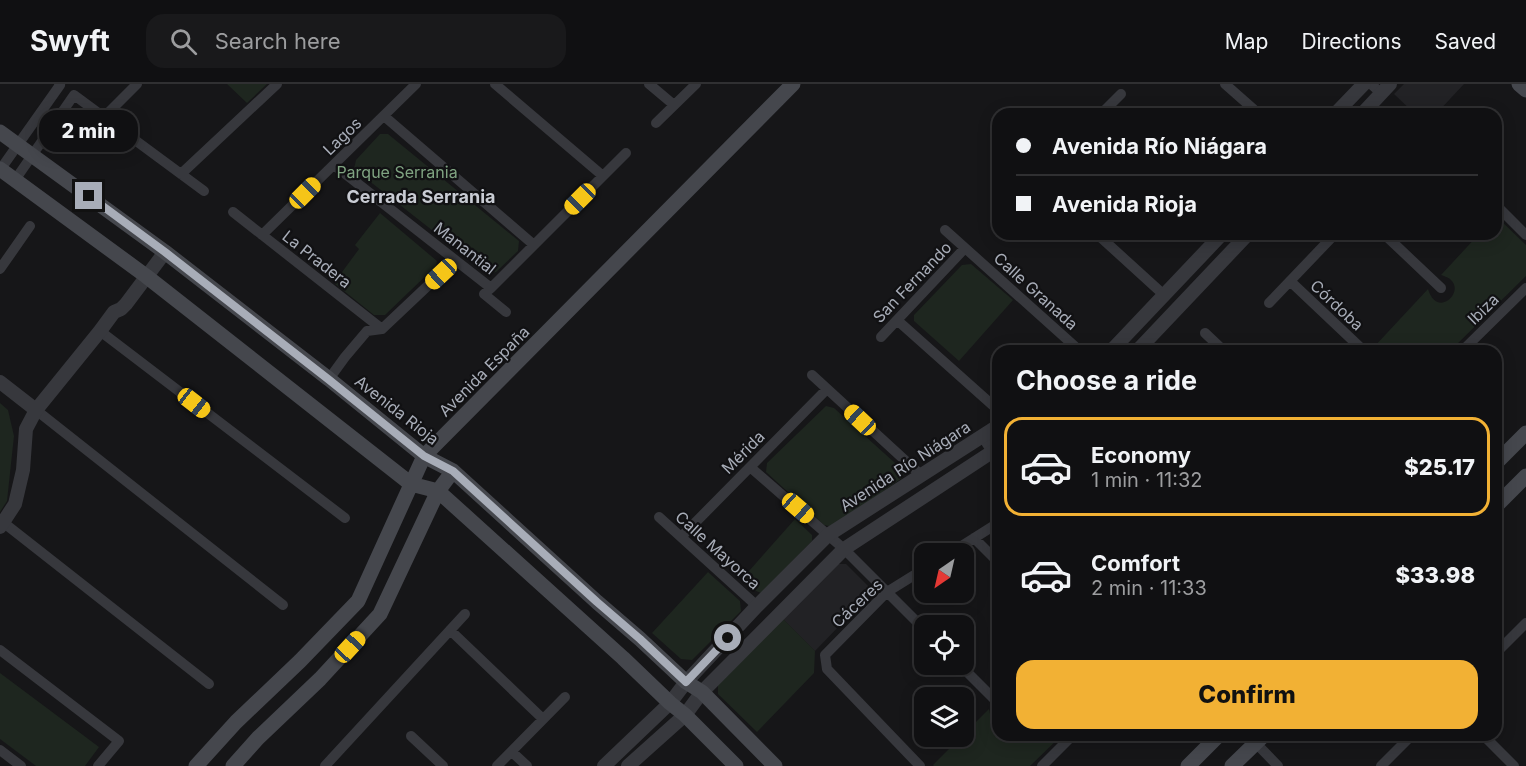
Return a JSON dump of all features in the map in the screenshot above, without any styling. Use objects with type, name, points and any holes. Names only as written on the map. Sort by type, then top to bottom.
[{"type":"main road","name":"Avenida España","points":[[196,766],[236,722],[358,601],[424,456],[793,84]]},
{"type":"main road","points":[[1519,84],[1526,90]]},
{"type":"main road","name":"Avenida Rioja","points":[[0,132],[165,252],[424,456],[453,471],[686,682],[702,692],[775,766]]},
{"type":"main road","points":[[0,170],[146,276],[411,484],[438,491],[685,715],[736,766]]},
{"type":"main road","points":[[1502,457],[1526,433]]},
{"type":"main road","points":[[233,766],[258,738],[320,679],[380,614],[438,491],[453,471]]},
{"type":"main road","points":[[1502,500],[1526,476]]},
{"type":"main road","points":[[581,621],[597,602]]},
{"type":"main road","points":[[623,658],[640,639]]},
{"type":"main road","points":[[300,661],[320,679]]},
{"type":"main road","points":[[1188,766],[1213,741]]},
{"type":"main road","points":[[1232,766],[1253,741]]},
{"type":"street","points":[[0,170],[59,84]]},
{"type":"street","points":[[104,117],[137,84]]},
{"type":"street","points":[[181,174],[277,84]]},
{"type":"street","name":"Lagos","points":[[262,235],[416,84]]},
{"type":"street","points":[[495,84],[603,176]]},
{"type":"street","points":[[649,84],[674,105]]},
{"type":"street","points":[[656,123],[696,84]]},
{"type":"street","points":[[1226,84],[1252,108]]},
{"type":"street","points":[[1341,108],[1364,84]]},
{"type":"street","points":[[1366,108],[1381,87]]},
{"type":"street","points":[[1110,108],[1121,94]]},
{"type":"street","points":[[15,180],[74,95],[204,190]]},
{"type":"street","points":[[384,116],[534,245]]},
{"type":"street","points":[[491,288],[626,153]]},
{"type":"street","name":"Manantial","points":[[334,165],[491,288],[484,294],[506,312]]},
{"type":"street","name":"La Pradera","points":[[233,212],[382,329]]},
{"type":"street","points":[[1502,212],[1526,235]]},
{"type":"street","points":[[0,269],[30,226]]},
{"type":"street","name":"Calle Granada","points":[[945,230],[1073,345]]},
{"type":"street","points":[[1104,240],[1164,295]]},
{"type":"street","points":[[1117,345],[1216,240]]},
{"type":"street","points":[[1143,345],[1242,240]]},
{"type":"street","points":[[1269,303],[1325,240]]},
{"type":"street","points":[[1390,240],[1441,288]]},
{"type":"street","name":"San Fernando","points":[[880,337],[965,248]]},
{"type":"street","points":[[165,252],[126,304],[114,312],[36,410],[26,429],[23,470],[15,504],[2,525],[209,684]]},
{"type":"street","points":[[328,379],[367,331],[382,329],[455,260]]},
{"type":"street","name":"Córdoba","points":[[1290,281],[1358,345]]},
{"type":"street","name":"Ibiza","points":[[1468,345],[1526,288]]},
{"type":"street","points":[[897,320],[992,405]]},
{"type":"street","points":[[100,331],[345,518]]},
{"type":"street","points":[[1205,333],[1218,345]]},
{"type":"street","points":[[812,375],[921,475]]},
{"type":"street","points":[[0,382],[283,605]]},
{"type":"street","name":"Mérida","points":[[681,537],[827,389]]},
{"type":"street","name":"Avenida Río Niágara","points":[[604,766],[670,703],[686,682],[757,606],[828,535],[992,430]]},
{"type":"street","points":[[982,436],[992,449]]},
{"type":"street","points":[[628,766],[685,715],[702,692],[844,549],[992,456]]},
{"type":"street","points":[[750,467],[844,549],[914,619]]},
{"type":"street","name":"Calle Mayorca","points":[[658,517],[757,606]]},
{"type":"street","points":[[966,543],[992,527]]},
{"type":"street","points":[[974,538],[992,556]]},
{"type":"street","name":"Cáceres","points":[[914,575],[887,592],[825,655],[827,669],[920,766]]},
{"type":"street","points":[[325,766],[465,614]]},
{"type":"street","points":[[450,630],[543,719]]},
{"type":"street","points":[[1502,648],[1524,631]]},
{"type":"street","points":[[0,650],[119,741],[98,766]]},
{"type":"street","points":[[970,675],[992,697]]},
{"type":"street","points":[[497,766],[565,697]]},
{"type":"street","points":[[411,736],[443,766]]},
{"type":"street","points":[[1042,766],[1067,741]]},
{"type":"street","points":[[1258,741],[1278,766]]},
{"type":"street","points":[[1381,766],[1406,741]]},
{"type":"street","points":[[1489,741],[1514,766]]},
{"type":"street","points":[[0,750],[21,766]]},
{"type":"street","points":[[512,752],[527,766]]},
{"type":"shaded area","points":[[1404,84],[1464,84],[1442,108],[1409,108],[1394,94]]},
{"type":"shaded area","points":[[838,564],[846,564],[873,591],[815,651],[783,619]]},
{"type":"green space","points":[[227,84],[267,84],[247,103]]},
{"type":"green space","name":"Parque Serrania","points":[[380,134],[388,134],[519,241],[518,251],[496,272],[488,274],[354,169],[356,160]]},
{"type":"green space","name":"Parque Serrania","points":[[380,213],[437,261],[436,266],[385,315],[374,315],[334,283],[359,249],[355,245]]},
{"type":"green space","points":[[1502,222],[1526,245],[1526,276],[1456,345],[1376,345],[1428,289],[1432,298],[1437,302],[1448,300],[1452,296],[1455,290],[1454,284],[1441,275],[1473,240],[1502,240]]},
{"type":"green space","points":[[971,264],[1013,300],[959,361],[914,321],[914,315],[962,265]]},
{"type":"green space","points":[[0,403],[8,410],[14,436],[7,501],[0,512]]},
{"type":"green space","points":[[826,406],[834,408],[905,472],[902,478],[833,527],[824,525],[766,472],[767,463]]},
{"type":"green space","points":[[795,519],[812,535],[812,541],[761,593],[754,590],[742,579]]},
{"type":"green space","points":[[708,572],[740,601],[741,611],[692,660],[681,659],[652,633]]},
{"type":"green space","points":[[783,619],[815,651],[814,673],[757,732],[718,694],[718,685]]},
{"type":"green space","points":[[0,673],[99,747],[85,766],[36,766],[0,739]]},
{"type":"green space","points":[[989,709],[992,720],[992,741],[1056,741],[1030,766],[933,765],[951,747],[974,747],[974,724]]},
{"type":"district","name":"Cerrada Serrania","points":[[421,197]]},
{"type":"route","points":[[89,196],[165,252],[424,456],[453,471],[686,682],[728,638]]}]
